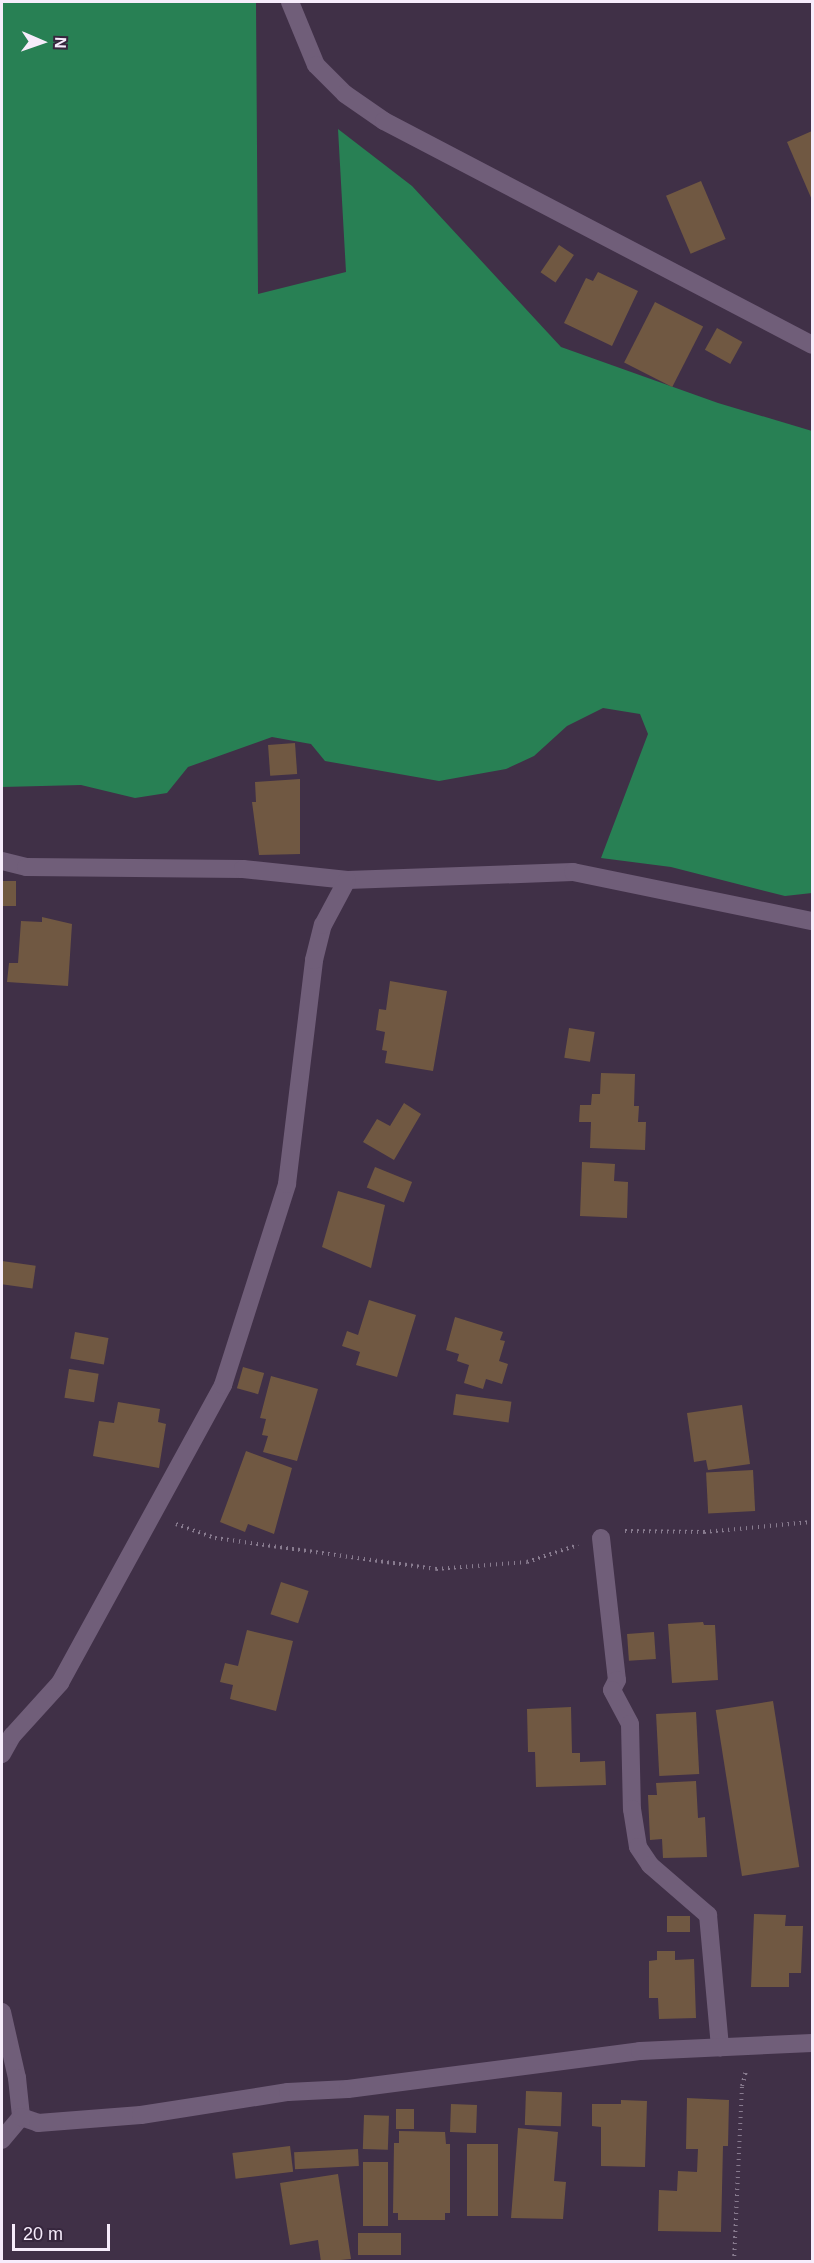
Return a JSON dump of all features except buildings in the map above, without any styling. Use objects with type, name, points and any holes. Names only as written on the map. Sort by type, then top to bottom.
[{"type":"street","points":[[290,2],[316,65],[345,94],[384,121],[813,345]]},
{"type":"street","points":[[2,861],[26,867],[243,869],[347,880],[573,872],[813,921]]},
{"type":"street","points":[[2,1754],[12,1736],[60,1683],[223,1385],[287,1184],[314,960],[323,925],[347,880]]},
{"type":"street","points":[[601,1538],[617,1680],[612,1690],[630,1724],[632,1809],[638,1847],[650,1865],[708,1915],[720,2048]]},
{"type":"street","points":[[2,2012],[17,2078],[21,2117],[2,2140]]},
{"type":"street","points":[[21,2117],[38,2123],[141,2115],[288,2092],[348,2089],[640,2051],[813,2043]]},
{"type":"path","points":[[153,1515],[215,1538],[436,1569],[527,1562],[621,1531],[704,1532],[813,1522]]},
{"type":"path","points":[[734,2262],[742,2086],[746,2071],[755,2065]]},
{"type":"green space","points":[[2,2],[256,2],[258,294],[346,272],[338,129],[412,186],[561,347],[718,403],[812,431],[812,893],[785,896],[671,867],[601,858],[648,734],[640,714],[603,708],[567,726],[534,756],[506,769],[439,781],[325,761],[311,744],[272,737],[188,767],[167,793],[135,798],[81,785],[2,787]]}]
